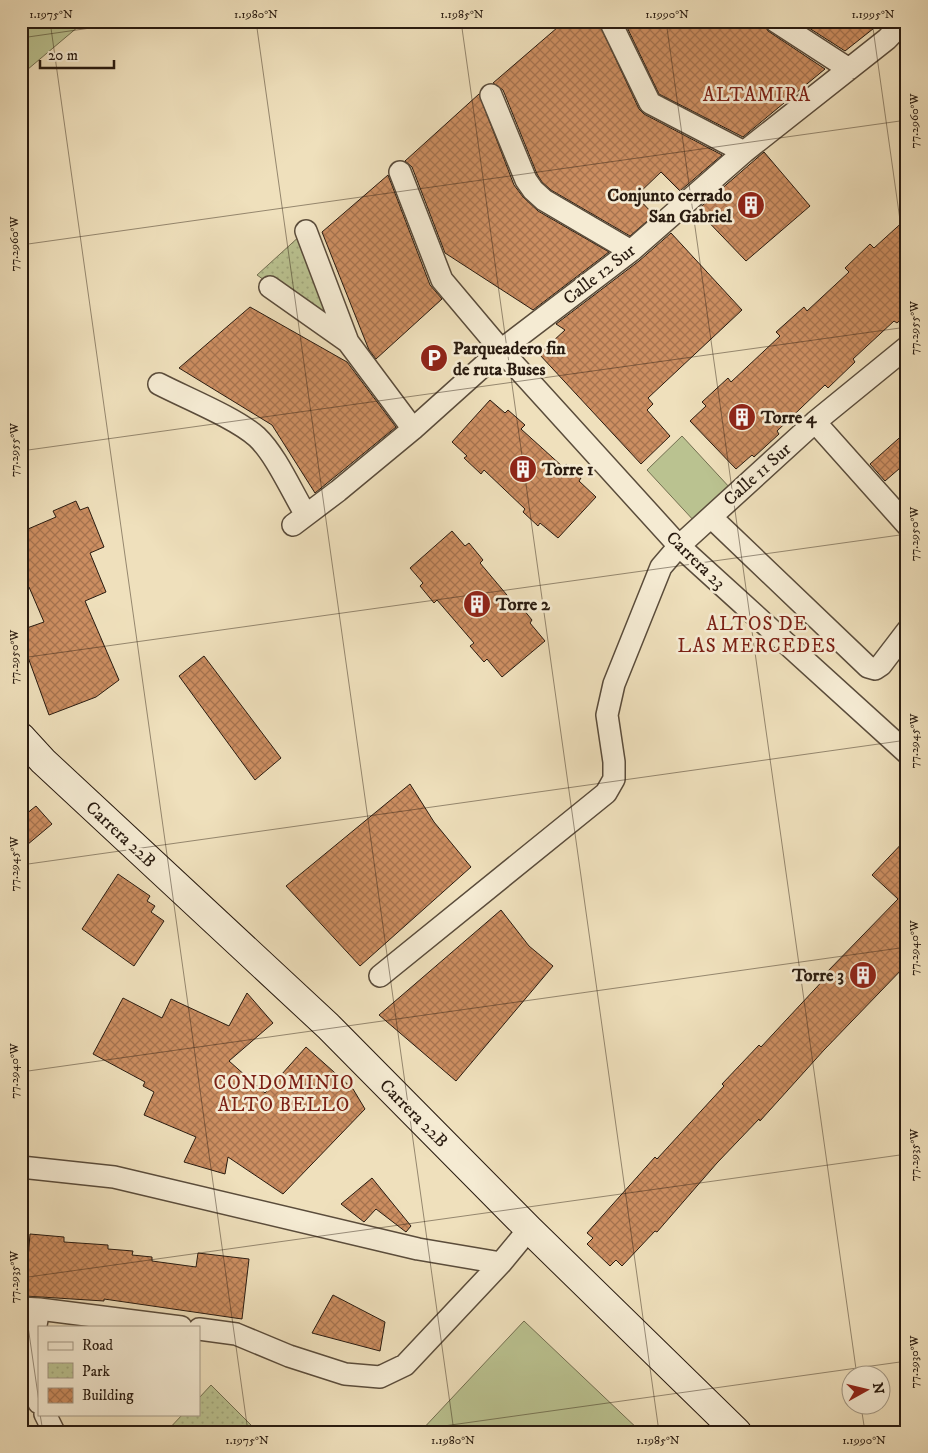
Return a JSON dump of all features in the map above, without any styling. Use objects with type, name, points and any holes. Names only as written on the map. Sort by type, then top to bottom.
[{"type":"street","points":[[610,21],[650,103],[744,152]]},
{"type":"street","points":[[775,21],[849,69]]},
{"type":"street","name":"Calle 12 Sur","points":[[159,384],[240,426],[257,438],[273,460],[299,520],[414,429],[501,350],[631,251],[744,152],[887,39],[904,21]]},
{"type":"street","points":[[491,94],[526,180],[533,190],[544,200],[631,251]]},
{"type":"street","name":"Carrera 23","points":[[400,172],[442,280],[501,350],[679,546],[907,753]]},
{"type":"street","points":[[306,231],[348,342],[414,429]]},
{"type":"street","points":[[270,287],[348,342]]},
{"type":"street","name":"Calle 11 Sur","points":[[380,976],[606,794],[614,780],[614,762],[607,715],[614,684],[661,567],[679,546],[815,422],[906,349]]},
{"type":"street","points":[[815,422],[907,525]]},
{"type":"street","points":[[711,517],[868,667],[875,669],[881,665],[907,631]]},
{"type":"street","name":"Carrera 22B","points":[[21,737],[57,774],[328,1026],[529,1229],[737,1432]]},
{"type":"street","points":[[21,1167],[114,1177],[418,1249],[501,1264]]},
{"type":"street","points":[[200,1329],[236,1334],[289,1356],[344,1374],[380,1377],[405,1365],[501,1264],[529,1229]]},
{"type":"street","points":[[31,1401],[32,1346],[30,1308],[174,1326]]},
{"type":"street","points":[[46,1416],[54,1432]]},
{"type":"green space","points":[[21,21],[85,21],[21,75]]},
{"type":"green space","points":[[302,234],[343,335],[257,275]]},
{"type":"green space","points":[[682,436],[731,489],[696,523],[647,470]]},
{"type":"green space","points":[[524,1321],[641,1432],[420,1432]]},
{"type":"green space","points":[[211,1385],[258,1432],[166,1432],[181,1416],[200,1416],[200,1397]]},
{"type":"building","points":[[565,21],[598,21],[639,109],[644,114],[722,155],[680,191],[661,172],[636,196],[654,215],[630,236],[551,190],[542,182],[503,90],[493,83]]},
{"type":"building","points":[[624,21],[763,21],[768,31],[825,69],[743,137],[659,94]]},
{"type":"building","points":[[798,21],[883,21],[845,51]]},
{"type":"building","points":[[479,94],[514,185],[523,197],[538,211],[609,252],[533,310],[445,253],[412,167],[405,161]]},
{"type":"building","name":"Conjunto cerrado San Gabriel","points":[[764,152],[810,206],[746,261],[697,210]]},
{"type":"building","points":[[388,175],[430,285],[442,299],[376,359],[369,350],[322,232]]},
{"type":"building","points":[[907,218],[907,314],[897,323],[894,321],[853,359],[855,362],[828,388],[825,385],[777,431],[779,434],[754,457],[752,455],[736,469],[690,421],[706,406],[702,402],[728,378],[731,382],[780,336],[776,332],[804,307],[807,311],[849,272],[845,268],[870,244],[874,248]]},
{"type":"building","points":[[671,233],[742,310],[648,398],[653,404],[647,410],[670,436],[641,464],[539,354],[565,330],[556,324],[639,261]]},
{"type":"building","points":[[250,307],[347,362],[396,427],[315,493],[272,425],[179,368]]},
{"type":"building","name":"Torre 1","points":[[490,400],[505,413],[508,410],[525,425],[521,429],[563,467],[566,464],[581,478],[579,481],[596,497],[558,538],[540,523],[538,526],[523,512],[525,509],[484,470],[481,474],[464,458],[467,456],[452,442]]},
{"type":"building","points":[[907,431],[907,462],[885,481],[870,464]]},
{"type":"building","points":[[76,501],[80,510],[88,507],[104,547],[90,553],[106,592],[85,601],[119,680],[96,697],[49,715],[21,638],[21,630],[44,622],[29,587],[21,590],[21,532],[56,517],[53,511]]},
{"type":"building","name":"Torre 2","points":[[452,531],[465,546],[469,543],[483,560],[480,563],[517,607],[519,604],[532,620],[530,623],[545,641],[502,677],[487,659],[484,662],[470,646],[474,643],[437,600],[434,603],[420,586],[423,583],[410,568]]},
{"type":"building","points":[[204,656],[281,758],[255,780],[179,676]]},
{"type":"building","points":[[410,784],[434,822],[471,867],[360,966],[286,886]]},
{"type":"building","points":[[36,806],[52,824],[21,850],[21,818]]},
{"type":"building","points":[[907,838],[907,964],[824,1050],[760,1121],[759,1119],[717,1163],[657,1232],[655,1231],[622,1266],[616,1260],[610,1266],[587,1244],[593,1238],[587,1233],[655,1157],[657,1159],[724,1086],[722,1084],[759,1045],[761,1047],[828,975],[826,973],[898,899],[872,875]]},
{"type":"building","points":[[118,874],[150,896],[147,901],[155,906],[151,912],[164,921],[134,966],[82,929]]},
{"type":"building","points":[[501,910],[529,946],[553,966],[456,1081],[379,1015]]},
{"type":"building","points":[[247,993],[273,1023],[229,1061],[265,1093],[306,1047],[353,1089],[365,1109],[283,1194],[228,1157],[225,1174],[184,1162],[196,1137],[144,1115],[154,1092],[143,1086],[145,1082],[93,1054],[123,998],[162,1018],[171,999],[229,1026]]},
{"type":"building","points":[[372,1178],[411,1226],[406,1232],[376,1209],[364,1222],[341,1204]]},
{"type":"building","points":[[30,1234],[64,1237],[64,1242],[108,1245],[108,1249],[133,1251],[132,1255],[152,1257],[152,1261],[196,1267],[198,1253],[249,1259],[242,1319],[104,1299],[104,1301],[25,1296]]},
{"type":"building","points":[[333,1295],[385,1322],[380,1351],[312,1333]]},
{"type":"place","name":"Conjunto cerrado San Gabriel","points":[[751,205]]},
{"type":"place","name":"Parqueadero fin de ruta Buses","points":[[434,358]]},
{"type":"place","name":"Torre 4","points":[[742,417]]},
{"type":"place","name":"Torre 1","points":[[523,469]]},
{"type":"place","name":"Torre 2","points":[[477,604]]},
{"type":"place","name":"Torre 3","points":[[863,975]]},
{"type":"district","name":"ALTAMIRA","points":[[757,94]]},
{"type":"district","name":"ALTOS DE LAS MERCEDES","points":[[757,634]]},
{"type":"district","name":"CONDOMINIO ALTO BELLO","points":[[284,1093]]}]
